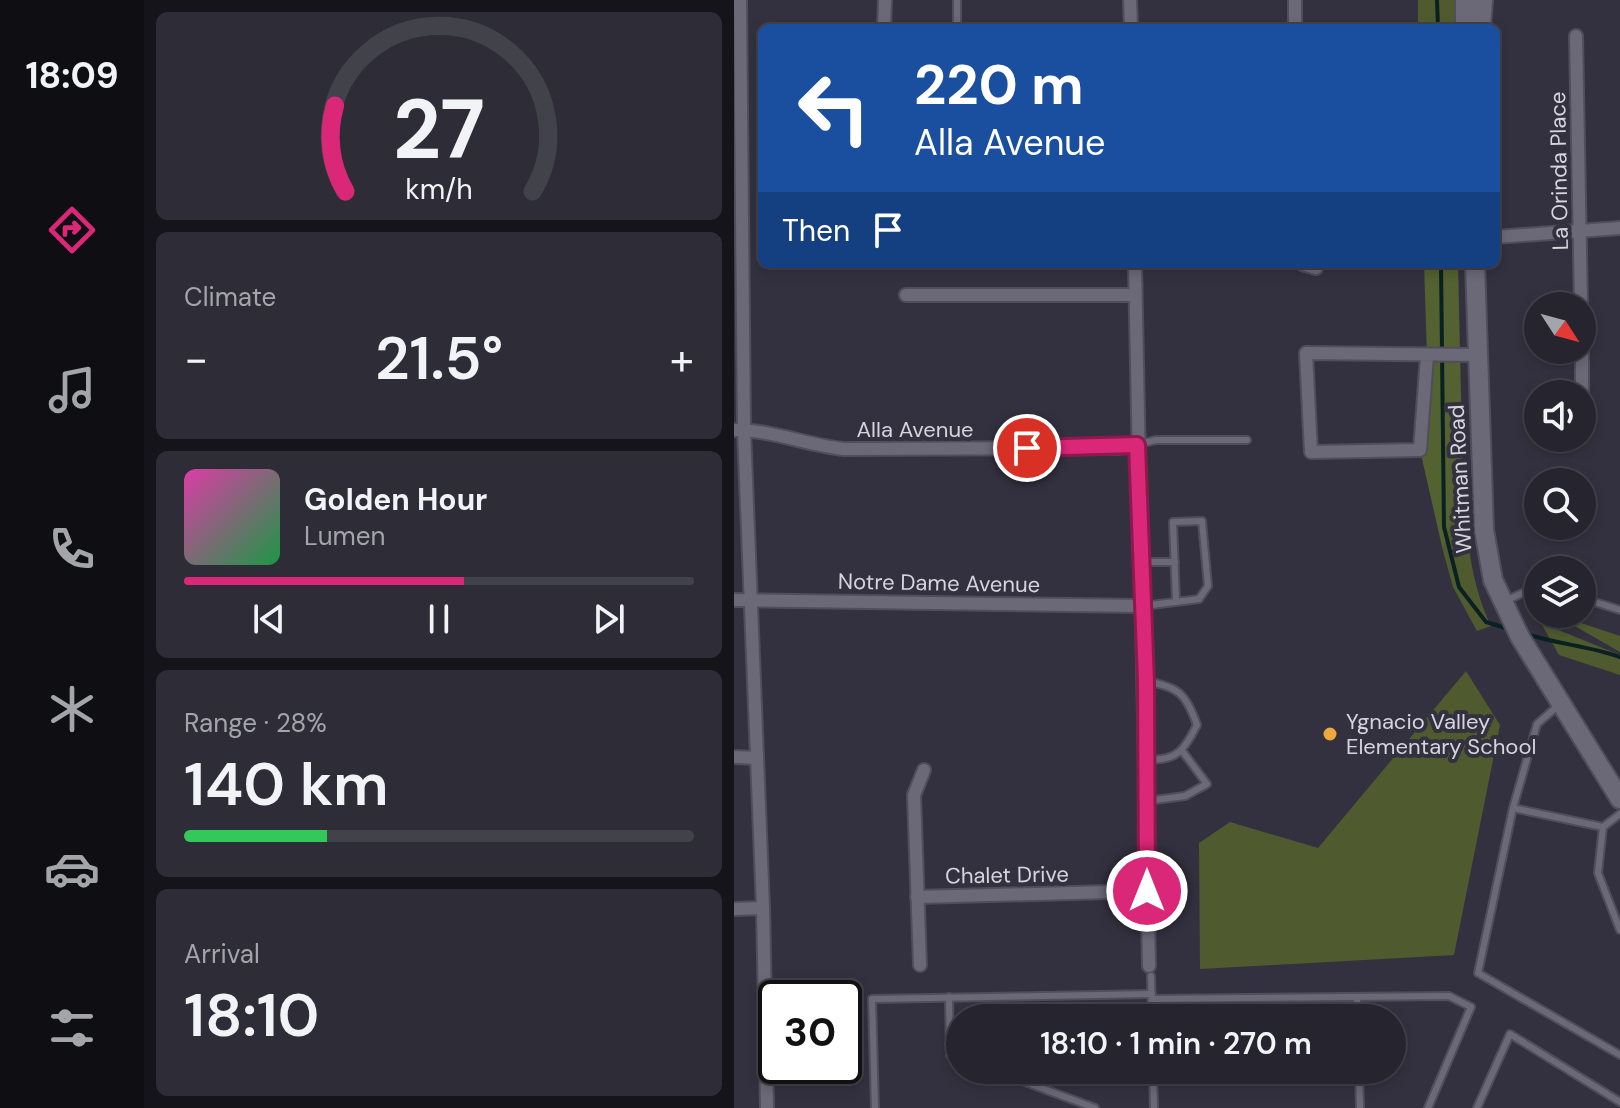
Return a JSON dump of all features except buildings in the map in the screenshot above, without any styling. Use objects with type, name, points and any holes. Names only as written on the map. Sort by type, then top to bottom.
[{"type":"street","points":[[740,0],[739,430],[751,601],[767,1108]]},
{"type":"street","points":[[884,24],[885,0]]},
{"type":"street","points":[[1130,0],[1131,24]]},
{"type":"street","points":[[1295,0],[1295,24]]},
{"type":"street","points":[[1465,0],[1465,24]]},
{"type":"street","points":[[1481,24],[1483,0]]},
{"type":"street","name":"La Orinda Place","points":[[1576,36],[1581,292]]},
{"type":"street","points":[[1500,237],[1581,228],[1620,228]]},
{"type":"street","points":[[1135,268],[1150,971]]},
{"type":"street","name":"Whitman Road","points":[[1475,268],[1470,355],[1484,530],[1501,602],[1533,659],[1618,790]]},
{"type":"street","points":[[906,295],[1133,295]]},
{"type":"street","points":[[1427,356],[1420,450],[1311,452],[1306,353],[1470,355]]},
{"type":"street","name":"Alla Avenue","points":[[739,430],[772,432],[819,447],[844,449],[1118,448],[1137,445]]},
{"type":"street","name":"Notre Dame Avenue","points":[[734,600],[1143,606]]},
{"type":"street","points":[[734,757],[756,758]]},
{"type":"street","points":[[920,965],[914,795],[924,770]]},
{"type":"street","name":"Chalet Drive","points":[[917,897],[1147,891]]},
{"type":"street","points":[[734,909],[763,908]]},
{"type":"lane","points":[[957,0],[957,24]]},
{"type":"lane","points":[[1137,445],[1156,440],[1247,440]]},
{"type":"lane","points":[[1143,606],[1199,599],[1208,586],[1202,521],[1173,522],[1176,601]]},
{"type":"lane","points":[[1141,562],[1175,562]]},
{"type":"lane","points":[[1501,602],[1524,592]]},
{"type":"lane","points":[[1596,602],[1620,610]]},
{"type":"lane","points":[[1146,681],[1173,686],[1190,703],[1197,725],[1183,752],[1163,761],[1147,759]]},
{"type":"lane","points":[[1561,703],[1537,724],[1513,808],[1478,973],[1620,1055]]},
{"type":"lane","points":[[1147,801],[1185,796],[1207,784],[1183,752]]},
{"type":"lane","points":[[1513,808],[1603,827]]},
{"type":"lane","points":[[1620,814],[1603,827],[1598,873],[1620,930]]},
{"type":"lane","points":[[1150,971],[1152,1004]]},
{"type":"lane","points":[[875,1108],[872,999],[1449,996],[1471,1007],[1428,1108]]},
{"type":"lane","points":[[949,997],[949,1004]]},
{"type":"lane","points":[[1357,998],[1357,1004]]},
{"type":"lane","points":[[1477,1108],[1510,1034],[1620,1102]]},
{"type":"lane","points":[[1031,1084],[1095,1108]]},
{"type":"lane","points":[[1153,1084],[1154,1108]]},
{"type":"lane","points":[[1359,1084],[1360,1108]]},
{"type":"green space","points":[[1418,0],[1458,0],[1458,24],[1418,24]]},
{"type":"green space","points":[[1424,268],[1458,268],[1463,483],[1443,551],[1420,450],[1427,357]]},
{"type":"green space","points":[[1463,483],[1474,574],[1491,626],[1477,631],[1453,587],[1443,551]]},
{"type":"green space","points":[[1544,628],[1553,628],[1620,655],[1620,675],[1559,655]]},
{"type":"green space","points":[[1578,628],[1596,628],[1620,636],[1620,652]]},
{"type":"green space","points":[[1466,671],[1500,725],[1454,955],[1200,969],[1199,843],[1230,822],[1318,848]]},
{"type":"waterway","points":[[1437,0],[1438,24]]},
{"type":"waterway","points":[[1441,268],[1444,527],[1459,587],[1486,622],[1509,629]]},
{"type":"waterway","points":[[1526,634],[1620,657]]},
{"type":"place","name":"Ygnacio Valley Elementary School","points":[[1330,734]]},
{"type":"route","points":[[1027,448],[1118,448],[1137,445],[1146,681],[1147,891]]}]
